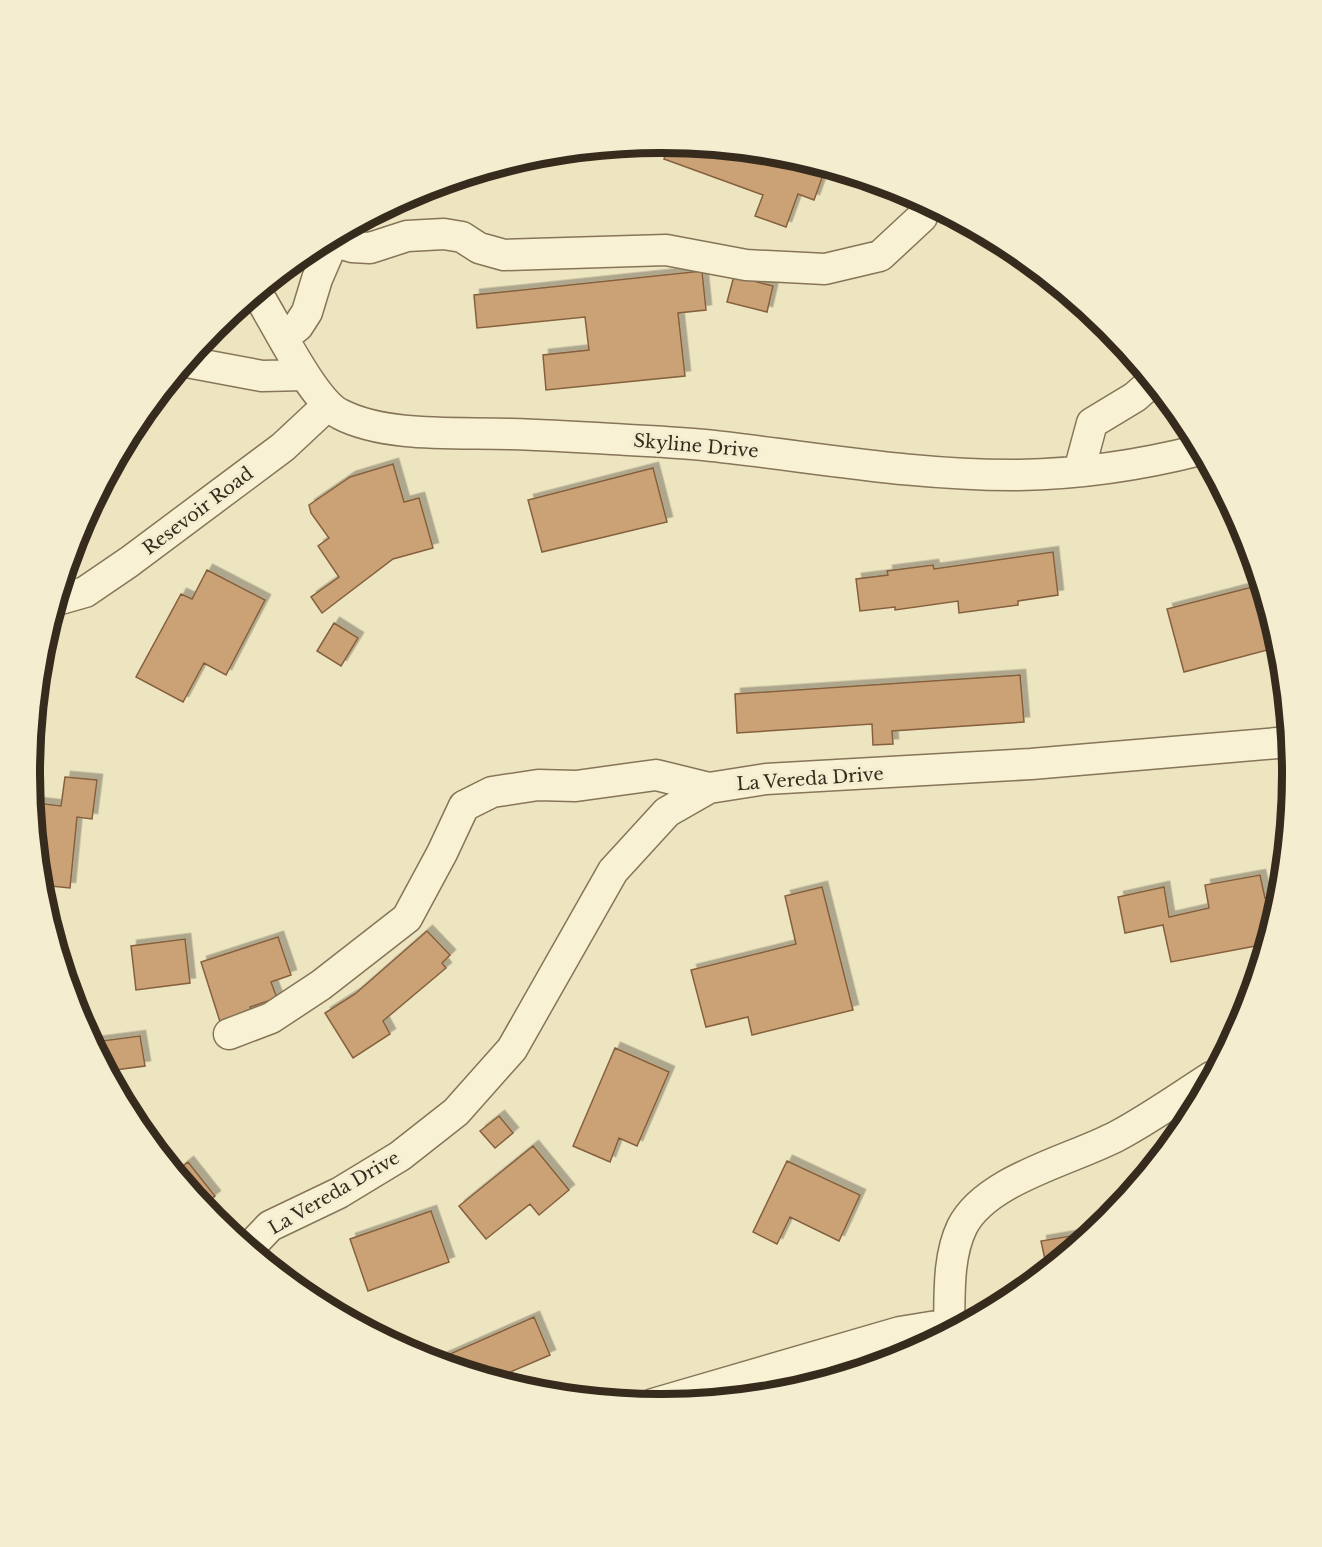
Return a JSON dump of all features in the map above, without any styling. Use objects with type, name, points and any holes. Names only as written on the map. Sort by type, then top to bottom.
[{"type":"street","points":[[342,242],[352,247],[370,248],[407,236],[444,234],[462,237],[479,248],[504,255],[666,250],[746,265],[825,269],[880,256],[922,217],[923,212]]},
{"type":"street","points":[[284,337],[298,326],[307,312],[329,250]]},
{"type":"street","name":"Skyline Drive","points":[[261,299],[306,375],[328,405],[352,420],[402,429],[701,445],[832,461],[1018,475],[1079,471],[1164,459],[1191,452]]},
{"type":"street","points":[[195,363],[262,376],[306,375]]},
{"type":"street","points":[[1079,471],[1092,423],[1135,397],[1146,387]]},
{"type":"street","name":"Resevoir Road","points":[[66,597],[85,592],[129,562],[283,447],[328,405]]},
{"type":"street","name":"La Vereda Drive","points":[[255,1242],[270,1226],[339,1193],[400,1156],[456,1112],[512,1049],[613,871],[667,812],[710,788],[766,778],[1030,764],[1280,743]]},
{"type":"street","points":[[229,1034],[271,1018],[329,979],[406,918],[442,854],[464,806],[473,801],[492,792],[538,785],[576,786],[656,775],[710,788]]},
{"type":"street","points":[[949,1322],[955,1247],[962,1227],[978,1207],[996,1191],[1020,1178],[1117,1136],[1197,1086]]},
{"type":"street","points":[[690,1393],[900,1332],[937,1329]]},
{"type":"building","points":[[666,153],[702,154],[742,158],[823,174],[814,200],[798,194],[786,227],[755,216],[763,195],[664,159]]},
{"type":"building","points":[[702,271],[706,310],[678,313],[685,376],[546,390],[543,355],[589,350],[585,317],[477,328],[474,295]]},
{"type":"building","points":[[734,276],[773,286],[767,312],[727,302]]},
{"type":"building","points":[[393,464],[404,502],[419,498],[433,548],[393,559],[322,613],[311,597],[339,577],[318,546],[329,538],[311,513],[309,505],[350,477]]},
{"type":"building","points":[[653,468],[667,522],[542,552],[528,500]]},
{"type":"building","points":[[1053,552],[1058,595],[1018,601],[1018,605],[959,613],[958,601],[895,610],[895,607],[860,611],[856,579],[888,575],[887,571],[933,565],[934,569]]},
{"type":"building","points":[[207,570],[265,600],[226,675],[204,663],[183,702],[136,677],[181,594],[192,599]]},
{"type":"building","points":[[1253,587],[1269,650],[1184,672],[1167,609]]},
{"type":"building","points":[[334,623],[358,638],[341,666],[317,651]]},
{"type":"building","points":[[1020,675],[1024,722],[892,731],[893,744],[873,745],[872,724],[737,733],[735,694]]},
{"type":"building","points":[[65,777],[97,780],[92,819],[77,817],[70,888],[51,886],[46,854],[41,804],[61,806]]},
{"type":"building","points":[[1260,875],[1265,898],[1269,897],[1257,946],[1171,962],[1163,925],[1125,933],[1118,897],[1164,887],[1169,917],[1209,908],[1205,885]]},
{"type":"building","points":[[822,887],[853,1010],[752,1035],[748,1017],[706,1027],[691,970],[796,944],[785,896]]},
{"type":"building","points":[[427,931],[450,955],[442,963],[446,968],[383,1021],[390,1034],[353,1058],[325,1013],[355,994]]},
{"type":"building","points":[[278,937],[291,975],[271,982],[277,998],[250,1007],[254,1021],[223,1031],[201,962]]},
{"type":"building","points":[[185,939],[190,983],[136,990],[131,946]]},
{"type":"building","points":[[140,1036],[145,1066],[116,1070],[101,1041]]},
{"type":"building","points":[[615,1048],[669,1072],[637,1146],[619,1138],[610,1162],[573,1146]]},
{"type":"building","points":[[499,1116],[513,1133],[495,1148],[480,1131]]},
{"type":"building","points":[[533,1146],[569,1190],[539,1215],[530,1204],[486,1239],[459,1206]]},
{"type":"building","points":[[787,1161],[860,1195],[839,1241],[790,1217],[777,1244],[753,1232]]},
{"type":"building","points":[[188,1162],[215,1196],[210,1200],[182,1167]]},
{"type":"building","points":[[431,1211],[449,1262],[368,1291],[350,1239]]},
{"type":"building","points":[[1075,1235],[1045,1261],[1041,1241]]},
{"type":"building","points":[[534,1317],[550,1355],[505,1374],[447,1355]]}]
